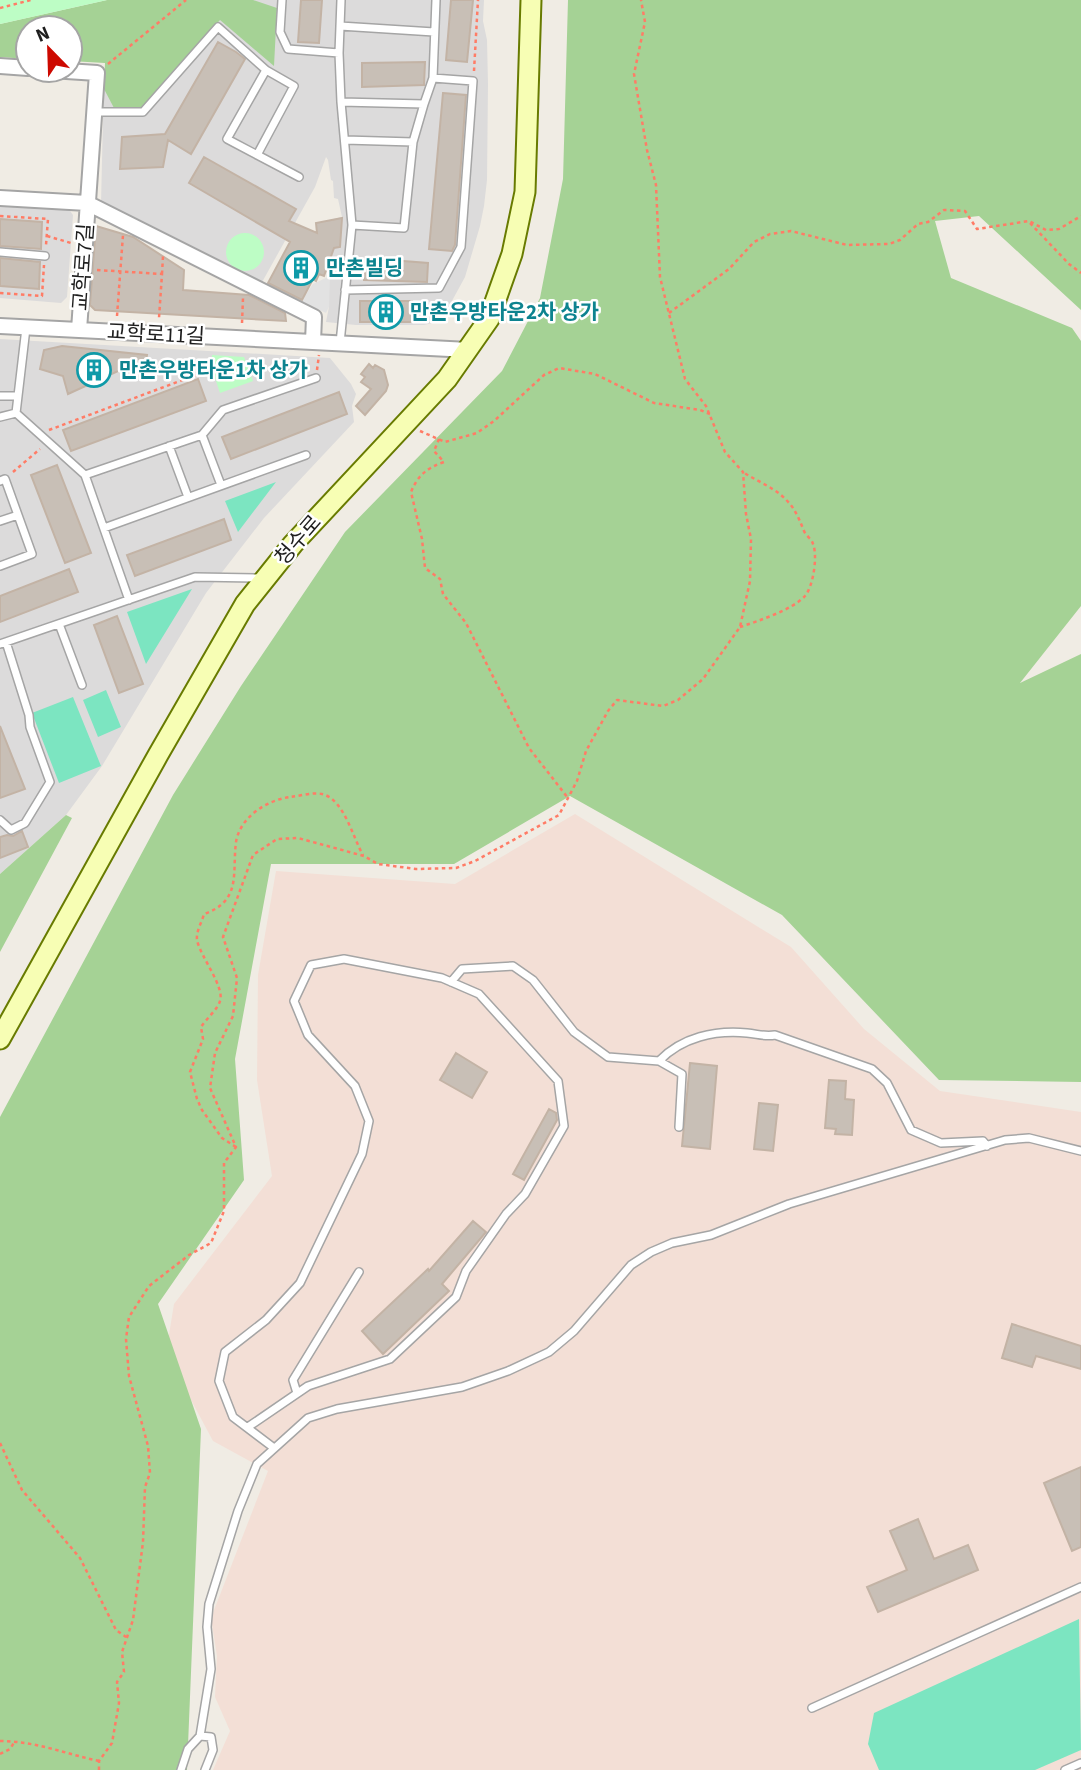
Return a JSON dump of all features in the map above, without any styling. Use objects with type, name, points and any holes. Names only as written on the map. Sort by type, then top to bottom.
[{"type":"main road","name":"청수로","points":[[517,0],[530,34]]},
{"type":"main road","name":"청수로","points":[[0,1039],[245,604],[293,544],[447,379],[489,319],[519,229],[525,192],[531,0]]},
{"type":"main road","points":[[530,34],[543,0]]},
{"type":"street","points":[[84,72],[97,73]]},
{"type":"street","name":"교학로7길","points":[[79,330],[97,73]]},
{"type":"street","name":"교학로7길","points":[[0,198],[87,203]]},
{"type":"street","points":[[87,203],[314,317],[316,347]]},
{"type":"street","name":"교학로11길","points":[[0,326],[316,347],[340,344],[468,350]]},
{"type":"lane","points":[[282,0],[279,32],[288,49],[339,53]]},
{"type":"lane","points":[[340,344],[352,225],[341,102],[341,0]]},
{"type":"lane","points":[[352,225],[404,228],[413,142],[432,78],[436,0]]},
{"type":"lane","points":[[340,26],[434,32]]},
{"type":"lane","points":[[94,112],[143,112],[218,27],[266,70],[294,86],[257,155]]},
{"type":"lane","points":[[266,70],[227,139],[299,177]]},
{"type":"lane","points":[[345,290],[439,288],[461,247],[473,81],[432,78]]},
{"type":"lane","points":[[341,102],[424,104]]},
{"type":"lane","points":[[345,140],[413,142]]},
{"type":"lane","points":[[0,252],[45,256]]},
{"type":"lane","points":[[16,412],[26,328]]},
{"type":"lane","points":[[85,475],[202,435],[223,410],[316,378]]},
{"type":"lane","points":[[0,396],[18,396]]},
{"type":"lane","points":[[16,412],[85,475],[129,600]]},
{"type":"lane","points":[[0,417],[16,412]]},
{"type":"lane","points":[[202,435],[220,485]]},
{"type":"lane","points":[[169,446],[188,497]]},
{"type":"lane","points":[[104,528],[306,454]]},
{"type":"lane","points":[[0,566],[32,554],[2,480]]},
{"type":"lane","points":[[0,521],[18,514]]},
{"type":"lane","points":[[0,820],[11,830],[25,822],[50,782],[3,643],[195,577],[266,578]]},
{"type":"lane","points":[[59,624],[82,685]]},
{"type":"lane","points":[[248,1427],[308,1386],[390,1359],[456,1297],[466,1271],[506,1214],[526,1194],[564,1126],[558,1082],[479,994],[442,978],[344,959],[311,965],[294,1001],[308,1035],[355,1086],[369,1121],[362,1154],[300,1283],[266,1320],[225,1352],[219,1381],[233,1417],[274,1448]]},
{"type":"lane","points":[[451,982],[462,969],[513,966],[533,980],[574,1032],[608,1057],[659,1061],[682,1074],[679,1127]]},
{"type":"lane","points":[[659,1061],[669,1050],[706,1033],[749,1033],[765,1037],[775,1035],[872,1069],[887,1083],[911,1130],[941,1143],[983,1141],[987,1146]]},
{"type":"lane","points":[[181,1770],[188,1749],[200,1736],[211,1669],[207,1627],[209,1604],[238,1511],[257,1464],[308,1418],[337,1409],[462,1387],[508,1371],[549,1352],[574,1331],[631,1265],[672,1243],[711,1235],[789,1205],[1005,1140],[1029,1138],[1081,1151]]},
{"type":"lane","points":[[297,1393],[293,1380],[359,1272]]},
{"type":"lane","points":[[812,1708],[1081,1587]]},
{"type":"lane","points":[[200,1736],[211,1737],[213,1750],[205,1770]]},
{"type":"lane","points":[[1065,1770],[1081,1763]]},
{"type":"path","points":[[0,8],[31,0]]},
{"type":"path","points":[[97,73],[187,0]]},
{"type":"path","points":[[473,81],[478,0]]},
{"type":"path","points":[[641,0],[645,22],[634,74],[656,185],[660,277],[685,379],[706,406],[725,452],[743,472],[779,493],[790,504],[802,519],[805,532],[814,545],[813,584],[804,598],[740,627]]},
{"type":"path","points":[[669,313],[729,269],[754,242],[770,234],[791,231],[847,245],[889,244],[900,240],[918,224],[928,222],[944,210],[965,211],[977,229],[1028,221],[1046,230],[1059,229],[1081,216]]},
{"type":"path","points":[[1028,221],[1081,273]]},
{"type":"path","points":[[117,316],[124,222]]},
{"type":"path","points":[[47,236],[71,243]]},
{"type":"path","points":[[83,269],[162,274],[159,318]]},
{"type":"path","points":[[242,323],[244,283]]},
{"type":"path","points":[[316,347],[316,378]]},
{"type":"path","points":[[404,424],[445,442],[482,431],[544,375],[559,368],[595,374],[654,403],[710,414]]},
{"type":"path","points":[[39,434],[212,369]]},
{"type":"path","points":[[439,439],[434,451],[444,462],[423,472],[411,492],[425,568],[440,579],[443,594],[466,623],[529,748],[569,799]]},
{"type":"path","points":[[2,480],[48,442]]},
{"type":"path","points":[[236,1147],[210,1088],[215,1053],[233,1016],[237,978],[223,937],[253,855],[277,839],[298,838],[365,856],[378,864],[416,869],[456,868],[547,824],[559,815],[577,781],[586,751],[617,700],[663,706],[678,700],[703,679],[740,627],[751,581],[751,539],[743,472]]},
{"type":"path","points":[[236,1147],[222,1138],[202,1110],[190,1072],[203,1039],[201,1027],[220,1002],[221,991],[197,943],[197,934],[204,914],[215,910],[229,896],[233,887],[236,839],[243,826],[266,803],[323,794],[333,799],[342,811],[365,856]]},
{"type":"path","points":[[99,1770],[99,1761],[112,1743],[119,1703],[117,1682],[124,1672],[122,1652],[133,1620],[143,1542],[145,1487],[150,1473],[148,1446],[129,1376],[126,1339],[130,1317],[149,1286],[189,1255],[211,1243],[224,1211],[225,1163],[236,1147]]},
{"type":"path","points":[[0,1443],[22,1490],[80,1558],[116,1630],[126,1637]]},
{"type":"path","points":[[0,1741],[58,1749],[99,1761]]},
{"type":"path","points":[[0,1754],[9,1749],[15,1741]]},
{"type":"shaded area","points":[[201,0],[484,0],[488,84],[487,180],[484,206],[465,277],[441,321],[424,325],[326,322],[329,307],[329,256],[316,223],[342,217],[338,199],[334,198],[333,181],[326,157],[315,187],[261,284],[101,204],[104,74]]},
{"type":"shaded area","points":[[0,204],[68,208],[73,215],[67,297],[61,303],[0,298]]},
{"type":"shaded area","points":[[330,276],[329,307],[326,313],[301,301],[313,284]]},
{"type":"shaded area","points":[[0,339],[330,358],[356,394],[352,406],[354,422],[264,518],[206,593],[102,766],[66,815],[0,874]]},
{"type":"shaded area","points":[[575,814],[791,947],[864,1029],[940,1091],[1081,1112],[1081,1770],[213,1770],[230,1731],[215,1697],[217,1656],[211,1618],[268,1471],[213,1441],[166,1353],[174,1304],[272,1176],[257,1080],[258,975],[276,871],[455,884]]},
{"type":"green space","points":[[0,0],[107,0],[45,14],[14,14],[14,21],[0,24]]},
{"type":"green space","points":[[107,0],[253,0],[277,8],[274,66],[220,20],[141,108],[114,108],[104,89],[105,63],[84,62],[84,14],[45,14]]},
{"type":"green space","points":[[568,0],[1081,0],[1081,310],[979,216],[935,221],[951,278],[1072,328],[1081,341],[1081,606],[1020,683],[1081,654],[1081,1082],[939,1080],[782,915],[570,796],[454,864],[271,864],[235,1059],[244,1180],[158,1304],[201,1429],[187,1770],[0,1770],[0,1117],[173,795],[241,686],[345,532],[502,371],[540,298],[563,179]]},
{"type":"green space","points":[[14,21],[14,58],[0,57],[0,24]]},
{"type":"green space","points":[[245,233],[258,239],[264,252],[258,265],[245,271],[232,265],[226,252],[232,239]]},
{"type":"green space","points":[[212,355],[244,357],[253,381],[220,393],[212,369]]},
{"type":"green space","points":[[276,482],[238,532],[225,501]]},
{"type":"green space","points":[[192,589],[146,664],[127,612]]},
{"type":"green space","points":[[106,690],[121,727],[98,737],[83,700]]},
{"type":"green space","points":[[73,697],[101,766],[59,783],[32,713]]},
{"type":"green space","points":[[66,815],[72,818],[0,952],[0,874]]},
{"type":"green space","points":[[1079,1619],[1081,1750],[1035,1770],[879,1770],[868,1744],[874,1713]]},
{"type":"building","points":[[301,0],[322,0],[319,43],[298,42]]},
{"type":"building","points":[[451,0],[473,0],[467,62],[446,60]]},
{"type":"building","points":[[218,42],[245,59],[191,154],[168,140],[163,167],[120,169],[122,137],[165,134]]},
{"type":"building","points":[[425,62],[424,85],[362,87],[362,63]]},
{"type":"building","points":[[443,93],[466,95],[455,245],[452,251],[429,249]]},
{"type":"building","points":[[204,157],[296,209],[289,221],[317,233],[316,223],[342,218],[340,247],[334,248],[324,276],[319,274],[316,281],[313,279],[302,300],[268,283],[290,242],[189,183]]},
{"type":"building","points":[[0,219],[42,222],[41,249],[0,246]]},
{"type":"building","points":[[96,226],[133,237],[184,270],[183,290],[249,295],[285,313],[286,321],[95,310],[90,305]]},
{"type":"building","points":[[0,258],[40,262],[39,289],[0,286]]},
{"type":"building","points":[[365,258],[428,263],[427,282],[364,280]]},
{"type":"building","name":"만촌우방타운2차 상가","points":[[360,301],[412,301],[412,322],[360,322]]},
{"type":"building","name":"만촌우방타운1차 상가","points":[[62,346],[147,355],[144,373],[118,371],[68,394],[63,376],[40,369],[44,350]]},
{"type":"building","points":[[369,364],[373,368],[375,365],[384,370],[388,385],[365,415],[356,406],[371,389],[361,382],[365,377],[361,374]]},
{"type":"building","points":[[198,379],[206,401],[71,451],[63,430]]},
{"type":"building","points":[[339,392],[347,414],[231,459],[222,437]]},
{"type":"building","points":[[57,465],[91,553],[65,563],[31,475]]},
{"type":"building","points":[[224,519],[231,540],[135,576],[127,555]]},
{"type":"building","points":[[69,569],[78,592],[0,622],[0,596]]},
{"type":"building","points":[[117,616],[143,684],[119,693],[94,625]]},
{"type":"building","points":[[0,726],[25,789],[0,798]]},
{"type":"building","points":[[22,831],[28,847],[0,858],[0,837],[13,836]]},
{"type":"building","points":[[456,1053],[487,1072],[472,1098],[440,1080]]},
{"type":"building","points":[[690,1063],[717,1066],[710,1149],[682,1146]]},
{"type":"building","points":[[829,1080],[846,1081],[845,1099],[854,1100],[852,1135],[835,1134],[836,1129],[825,1128]]},
{"type":"building","points":[[759,1103],[778,1105],[773,1151],[754,1149]]},
{"type":"building","points":[[549,1109],[556,1113],[557,1120],[524,1180],[513,1174]]},
{"type":"building","points":[[473,1221],[486,1232],[442,1284],[449,1291],[383,1354],[362,1331],[428,1269],[429,1271]]},
{"type":"building","points":[[1012,1324],[1081,1346],[1081,1369],[1036,1356],[1032,1367],[1002,1358]]},
{"type":"building","points":[[1081,1467],[1081,1547],[1072,1551],[1044,1483]]},
{"type":"building","points":[[918,1519],[934,1559],[968,1545],[978,1570],[878,1612],[867,1587],[907,1570],[890,1531]]},
{"type":"place","name":"만촌빌딩","points":[[301,268]]},
{"type":"place","name":"만촌우방타운2차 상가","points":[[386,312]]},
{"type":"place","name":"만촌우방타운1차 상가","points":[[94,370]]}]
